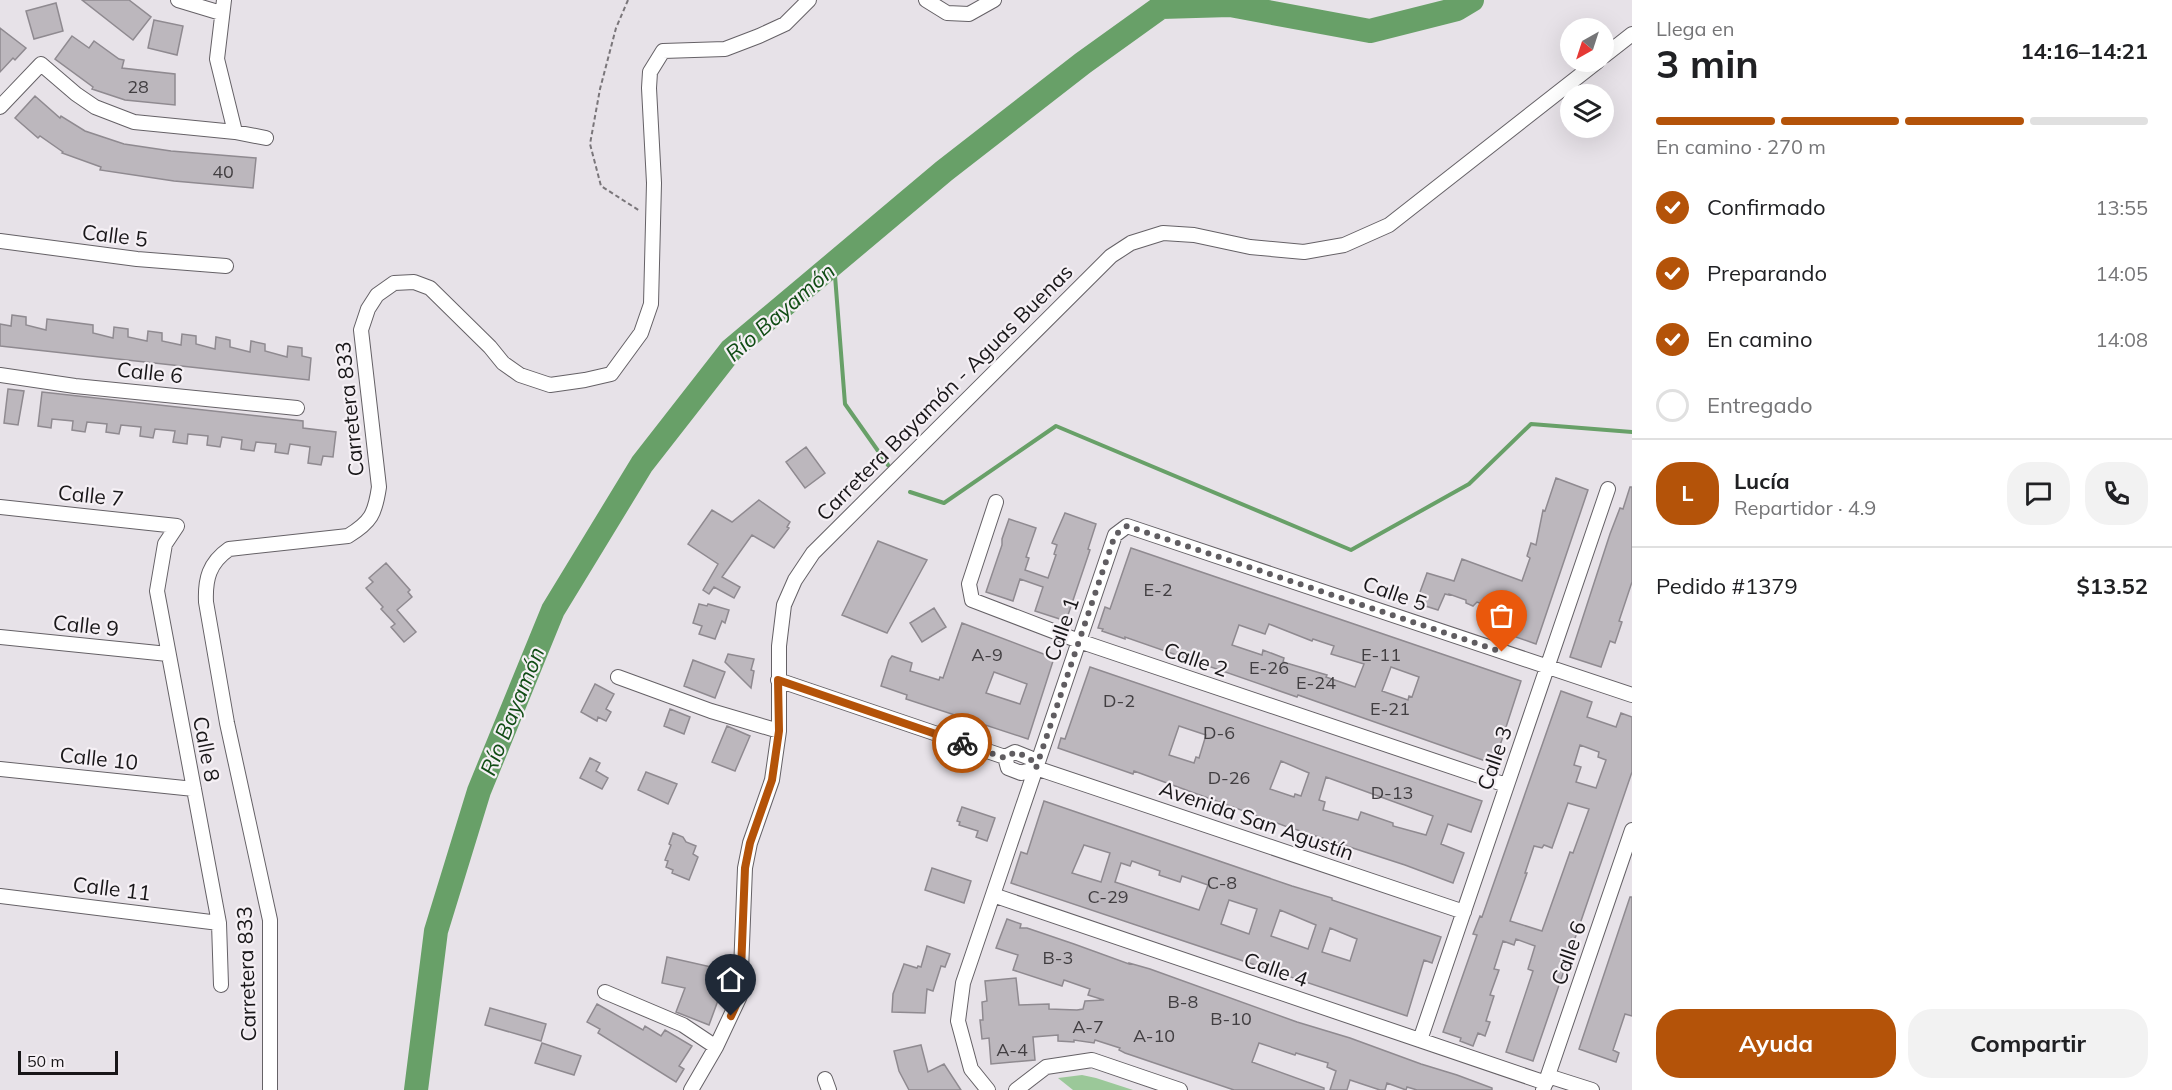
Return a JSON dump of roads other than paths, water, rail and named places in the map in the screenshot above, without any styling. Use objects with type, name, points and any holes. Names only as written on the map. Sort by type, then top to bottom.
[{"type":"street","points":[[178,0],[222,7],[217,59],[235,132]]},
{"type":"street","name":"Carretera 833","points":[[270,1090],[270,920],[227,723],[206,602],[205,584],[210,568],[218,556],[229,549],[348,536],[365,526],[376,506],[379,487],[361,330],[368,309],[377,295],[394,283],[414,282],[430,288],[490,347],[503,363],[520,375],[550,385],[611,374],[641,333],[651,304],[654,183],[650,72],[663,51],[724,49],[784,24],[809,0]]},
{"type":"street","points":[[926,0],[947,13],[969,14],[994,0]]},
{"type":"street","points":[[1614,48],[1632,34]]},
{"type":"street","points":[[0,107],[41,64],[95,107],[134,122],[235,132],[266,138]]},
{"type":"street","name":"Carretera Bayamón - Aguas Buenas","points":[[691,1090],[716,1047],[740,996],[745,868],[750,843],[772,780],[779,731],[779,646],[784,605],[795,580],[813,553],[1111,256],[1144,237],[1163,233],[1194,235],[1250,247],[1304,252],[1344,245],[1389,225],[1584,72]]},
{"type":"street","name":"Calle 5","points":[[0,241],[137,259],[226,266]]},
{"type":"street","name":"Calle 6","points":[[0,375],[75,386],[297,408]]},
{"type":"street","name":"Calle 3","points":[[1420,1040],[1608,489]]},
{"type":"street","name":"Calle 2","points":[[996,502],[969,584],[972,600],[1079,641],[1506,785]]},
{"type":"street","name":"Calle 7","points":[[0,507],[177,526]]},
{"type":"street","name":"Calle 8","points":[[177,526],[165,544],[157,591],[219,923],[221,986]]},
{"type":"street","name":"Calle 1","points":[[1036,768],[1115,535],[1127,526],[1144,531]]},
{"type":"street","name":"Calle 5","points":[[1144,531],[1632,695]]},
{"type":"street","name":"Calle 9","points":[[0,637],[168,654]]},
{"type":"street","points":[[618,677],[711,711],[779,731]]},
{"type":"street","name":"Avenida San Agustín","points":[[778,680],[1005,758],[1015,752],[1030,758],[1036,768],[1464,912]]},
{"type":"street","points":[[988,1090],[971,1069],[958,1021],[963,983],[1036,768]]},
{"type":"street","name":"Calle 10","points":[[0,769],[194,789]]},
{"type":"street","name":"Calle 6","points":[[1545,1083],[1632,830]]},
{"type":"street","name":"Calle 4","points":[[993,895],[1545,1083]]},
{"type":"street","name":"Calle 11","points":[[0,896],[219,923]]},
{"type":"street","points":[[605,992],[683,1025],[716,1047]]},
{"type":"street","points":[[1016,1090],[1046,1067],[1092,1060],[1180,1090]]},
{"type":"street","points":[[1545,1083],[1592,1090]]},
{"type":"waterway","name":"Río Bayamón","points":[[416,1090],[436,931],[479,791],[553,610],[642,464],[731,350],[944,171],[1083,63],[1161,7],[1230,5],[1370,31],[1457,9],[1472,0]]},
{"type":"waterway","points":[[834,263],[845,404],[888,465]]},
{"type":"waterway","points":[[910,492],[944,503],[1056,426],[1351,550],[1469,484],[1531,424],[1632,432]]}]
